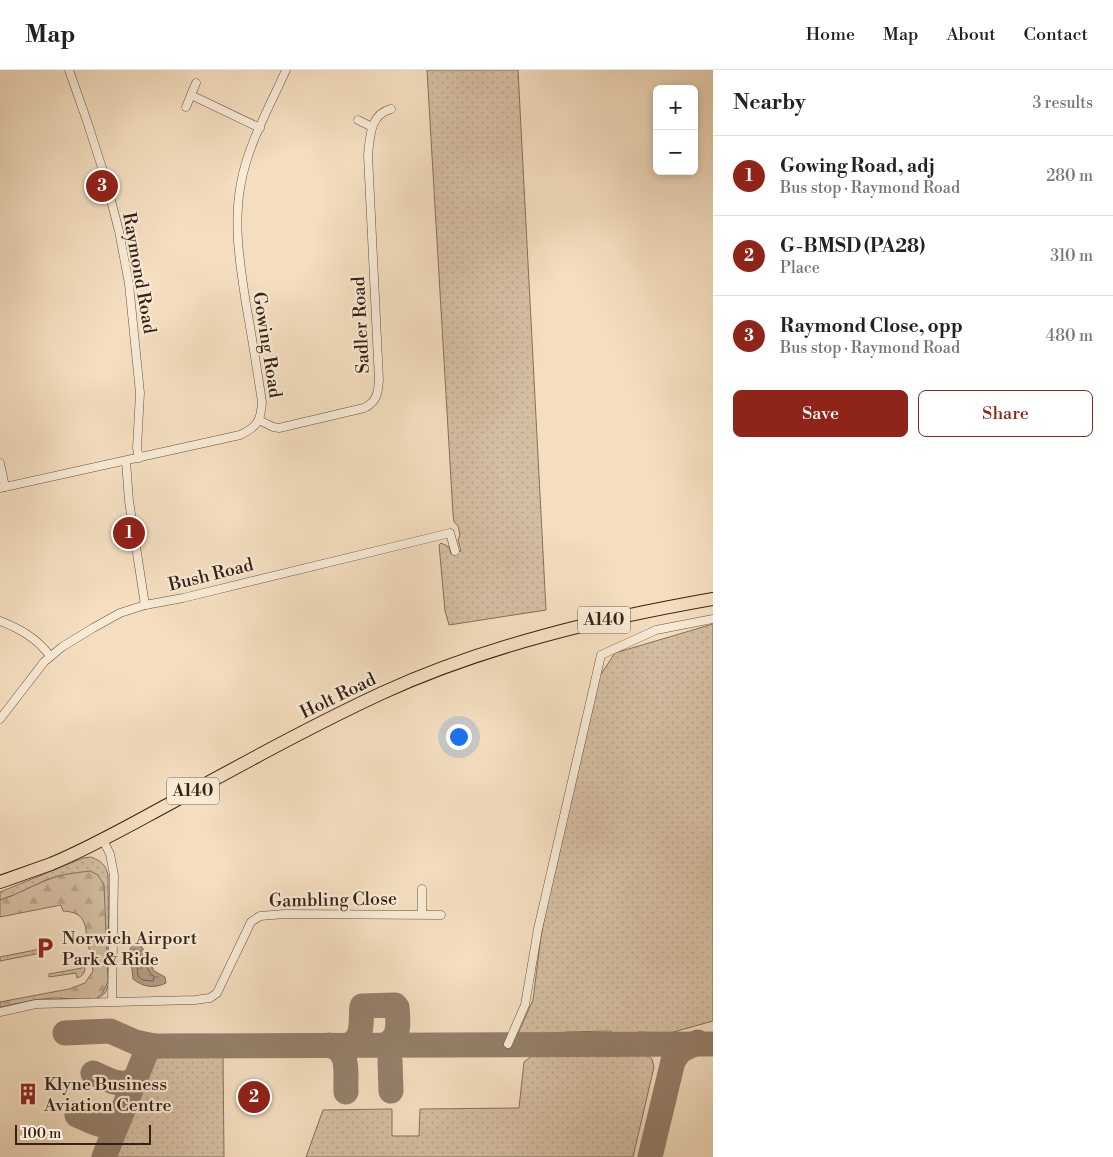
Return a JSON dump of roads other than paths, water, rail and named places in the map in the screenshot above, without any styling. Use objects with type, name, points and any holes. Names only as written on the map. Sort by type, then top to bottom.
[{"type":"highway","name":"Holt Road","points":[[0,882],[51,863],[103,840],[307,730],[382,693],[430,673],[497,649],[598,621],[713,599]]},
{"type":"street","name":"Raymond Road","points":[[69,70],[88,121],[104,174],[119,231],[129,284],[140,393],[137,448],[139,458]]},
{"type":"street","name":"Gowing Road","points":[[3,488],[240,435],[255,427],[262,414],[262,402],[240,267],[237,209],[241,182],[248,156],[286,70]]},
{"type":"street","points":[[186,107],[196,84]]},
{"type":"street","points":[[191,96],[260,128]]},
{"type":"street","points":[[358,120],[372,127],[376,118],[383,112],[391,109]]},
{"type":"street","name":"Sadler Road","points":[[259,420],[279,428],[364,408],[370,405],[378,392],[379,380],[368,155],[372,127]]},
{"type":"street","points":[[126,460],[128,501],[145,606]]},
{"type":"street","points":[[0,463],[3,488]]},
{"type":"street","name":"Bush Road","points":[[0,719],[50,656],[120,613],[450,532],[455,551]]},
{"type":"street","points":[[508,1044],[526,1005],[538,929],[601,655],[656,630],[713,619]]},
{"type":"street","points":[[0,621],[32,636],[50,656]]},
{"type":"street","points":[[103,840],[110,854],[114,875],[112,1001]]},
{"type":"street","name":"Gambling Close","points":[[422,889],[422,914]]},
{"type":"street","name":"Gambling Close","points":[[0,1012],[36,1004],[210,998],[217,993],[251,922],[260,916],[276,914],[441,915]]},
{"type":"water","points":[[134,943],[142,947],[154,971],[165,977],[166,983],[149,986],[133,979],[130,949]]},
{"type":"place","name":"Raymond Close, opp","points":[[102,186]]},
{"type":"place","name":"Gowing Road, adj","points":[[129,533]]},
{"type":"place","name":"Norwich Airport Park & Ride","points":[[45,948]]},
{"type":"place","name":"Klyne Business Aviation Centre","points":[[28,1094]]},
{"type":"place","name":"G-BMSD (PA28)","points":[[254,1097]]}]
